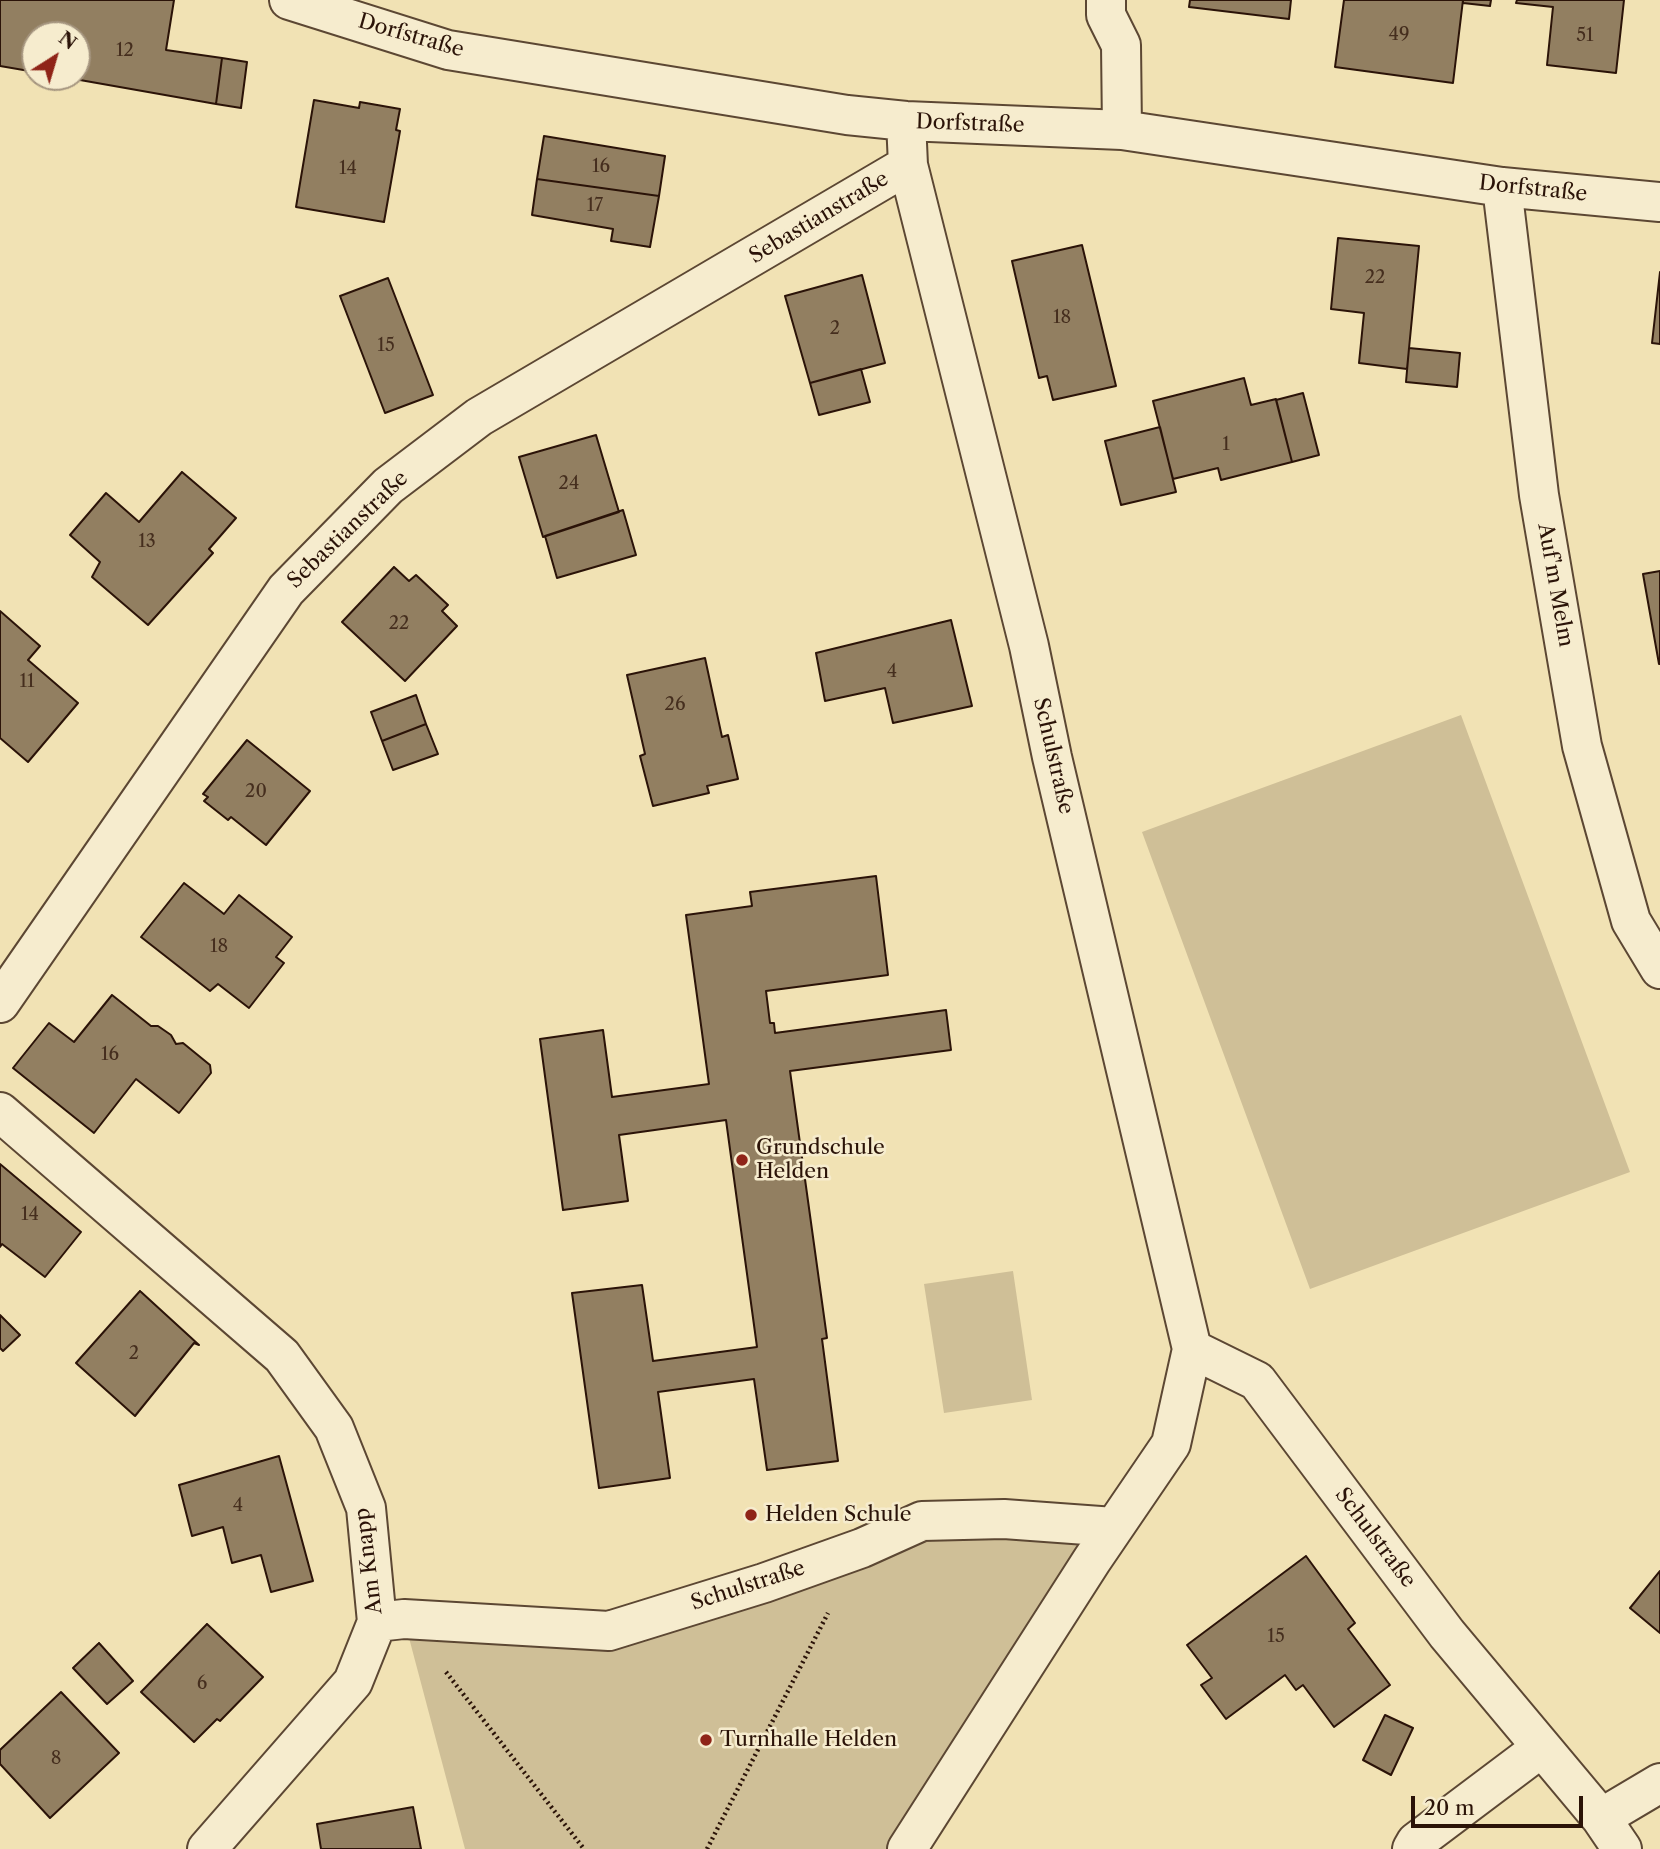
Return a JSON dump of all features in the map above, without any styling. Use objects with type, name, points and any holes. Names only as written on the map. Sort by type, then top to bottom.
[{"type":"street","name":"Dorfstraße","points":[[289,0],[448,50],[847,115],[906,121],[1122,130],[1502,187],[1660,202]]},
{"type":"street","points":[[1106,0],[1106,15],[1121,45],[1122,130]]},
{"type":"street","name":"Sebastianstraße","points":[[0,1003],[286,590],[388,486],[479,417],[908,165],[906,121]]},
{"type":"street","name":"Schulstraße","points":[[907,1849],[1114,1527],[1171,1444],[1192,1349],[1052,757],[1026,633],[908,165]]},
{"type":"street","name":"Auf'm Melm","points":[[1502,187],[1539,495],[1582,746],[1631,921],[1660,968]]},
{"type":"street","name":"Am Knapp","points":[[0,1112],[282,1356],[334,1428],[366,1508],[391,1620],[353,1682],[207,1849]]},
{"type":"street","name":"Schulstraße","points":[[1192,1349],[1257,1381],[1447,1634],[1612,1834],[1660,1783]]},
{"type":"street","name":"Schulstraße","points":[[391,1620],[609,1631],[764,1583],[862,1548],[922,1521],[1004,1518],[1114,1527]]},
{"type":"street","points":[[1412,1849],[1416,1842],[1541,1748]]},
{"type":"path","points":[[707,1849],[862,1548]]},
{"type":"path","points":[[391,1620],[584,1849]]},
{"type":"shaded area","points":[[1461,715],[1630,1172],[1310,1289],[1142,832]]},
{"type":"shaded area","points":[[1013,1271],[1032,1400],[944,1413],[924,1284]]},
{"type":"shaded area","name":"Turnhalle Helden","points":[[922,1521],[1114,1527],[907,1849],[465,1849],[404,1619],[609,1631]]},
{"type":"building","points":[[0,0],[174,0],[166,50],[222,58],[216,104],[91,82],[91,21],[21,21],[21,70],[0,66]]},
{"type":"building","points":[[1190,0],[1291,0],[1289,19],[1189,7]]},
{"type":"building","points":[[1344,0],[1463,0],[1453,83],[1335,67]]},
{"type":"building","points":[[1463,0],[1491,0],[1490,6],[1463,3]]},
{"type":"building","points":[[1517,0],[1624,0],[1616,73],[1547,65],[1553,7],[1516,3]]},
{"type":"building","points":[[222,58],[247,62],[241,108],[216,104]]},
{"type":"building","points":[[314,100],[359,108],[360,102],[400,109],[396,130],[400,131],[384,222],[296,207]]},
{"type":"building","points":[[544,136],[665,156],[659,196],[537,179]]},
{"type":"building","points":[[537,179],[659,196],[650,247],[611,241],[613,229],[532,215]]},
{"type":"building","points":[[1338,238],[1419,246],[1407,369],[1359,363],[1364,313],[1331,309]]},
{"type":"building","points":[[1082,245],[1116,386],[1053,400],[1047,376],[1039,378],[1012,261]]},
{"type":"building","points":[[1660,272],[1660,344],[1652,343]]},
{"type":"building","points":[[862,275],[885,363],[810,383],[785,296]]},
{"type":"building","points":[[388,278],[433,395],[385,413],[340,296]]},
{"type":"building","points":[[1409,348],[1460,353],[1457,387],[1406,382]]},
{"type":"building","points":[[861,369],[870,402],[819,415],[810,383]]},
{"type":"building","points":[[1244,378],[1251,405],[1276,399],[1292,462],[1221,480],[1218,468],[1173,479],[1153,401]]},
{"type":"building","points":[[1303,393],[1319,455],[1292,462],[1276,400]]},
{"type":"building","points":[[1160,427],[1176,492],[1121,505],[1105,441]]},
{"type":"building","points":[[596,435],[619,512],[543,537],[519,457]]},
{"type":"building","points":[[182,472],[236,518],[209,549],[213,553],[148,625],[92,577],[100,562],[70,535],[106,493],[139,522]]},
{"type":"building","points":[[623,510],[636,555],[557,578],[545,536]]},
{"type":"building","points":[[394,567],[409,581],[416,575],[448,605],[442,611],[457,626],[405,681],[342,622]]},
{"type":"building","points":[[1660,571],[1660,664],[1659,664],[1643,574]]},
{"type":"building","points":[[0,611],[40,646],[28,660],[78,703],[28,762],[0,738]]},
{"type":"building","points":[[951,620],[972,706],[893,723],[885,688],[825,701],[816,653]]},
{"type":"building","points":[[705,658],[722,737],[728,735],[738,779],[707,786],[709,793],[653,806],[640,756],[645,754],[627,675]]},
{"type":"building","points":[[416,695],[426,724],[382,741],[371,712]]},
{"type":"building","points":[[426,724],[438,754],[393,770],[382,741]]},
{"type":"building","points":[[247,740],[310,791],[266,845],[231,817],[228,820],[204,801],[208,797],[203,794]]},
{"type":"building","points":[[876,876],[888,975],[766,991],[770,1023],[774,1023],[775,1033],[946,1010],[951,1050],[790,1071],[827,1338],[822,1339],[838,1461],[767,1470],[754,1379],[658,1392],[670,1478],[599,1488],[572,1293],[642,1285],[653,1361],[757,1347],[726,1120],[619,1135],[628,1201],[563,1210],[540,1039],[603,1030],[612,1097],[709,1084],[686,915],[752,906],[750,892]]},
{"type":"building","points":[[184,883],[224,914],[239,895],[292,937],[276,957],[284,963],[249,1008],[218,984],[210,991],[141,937]]},
{"type":"building","points":[[112,995],[151,1026],[158,1026],[171,1035],[176,1044],[183,1043],[210,1065],[211,1073],[179,1113],[136,1079],[94,1133],[13,1068],[49,1023],[74,1042]]},
{"type":"building","points":[[0,1164],[81,1232],[45,1277],[2,1244],[0,1247]]},
{"type":"building","points":[[140,1291],[199,1345],[194,1343],[135,1416],[76,1363]]},
{"type":"building","points":[[0,1315],[20,1335],[3,1351],[0,1348]]},
{"type":"building","points":[[279,1456],[313,1581],[271,1592],[261,1555],[232,1563],[223,1527],[192,1536],[179,1485]]},
{"type":"building","points":[[1306,1556],[1355,1623],[1348,1629],[1390,1685],[1334,1727],[1303,1685],[1296,1690],[1285,1675],[1226,1719],[1201,1685],[1212,1678],[1187,1645]]},
{"type":"building","points":[[1660,1571],[1660,1633],[1630,1608]]},
{"type":"building","points":[[207,1624],[263,1677],[220,1721],[217,1719],[194,1742],[141,1692]]},
{"type":"building","points":[[99,1643],[133,1681],[107,1704],[73,1668]]},
{"type":"building","points":[[61,1692],[119,1753],[50,1818],[0,1764],[0,1750]]},
{"type":"building","points":[[1385,1715],[1413,1728],[1391,1775],[1363,1760]]},
{"type":"building","points":[[413,1807],[421,1849],[321,1849],[317,1824]]},
{"type":"place","name":"Grundschule Helden","points":[[742,1160]]},
{"type":"place","name":"Helden Schule","points":[[751,1515]]},
{"type":"place","name":"Turnhalle Helden","points":[[706,1740]]}]
